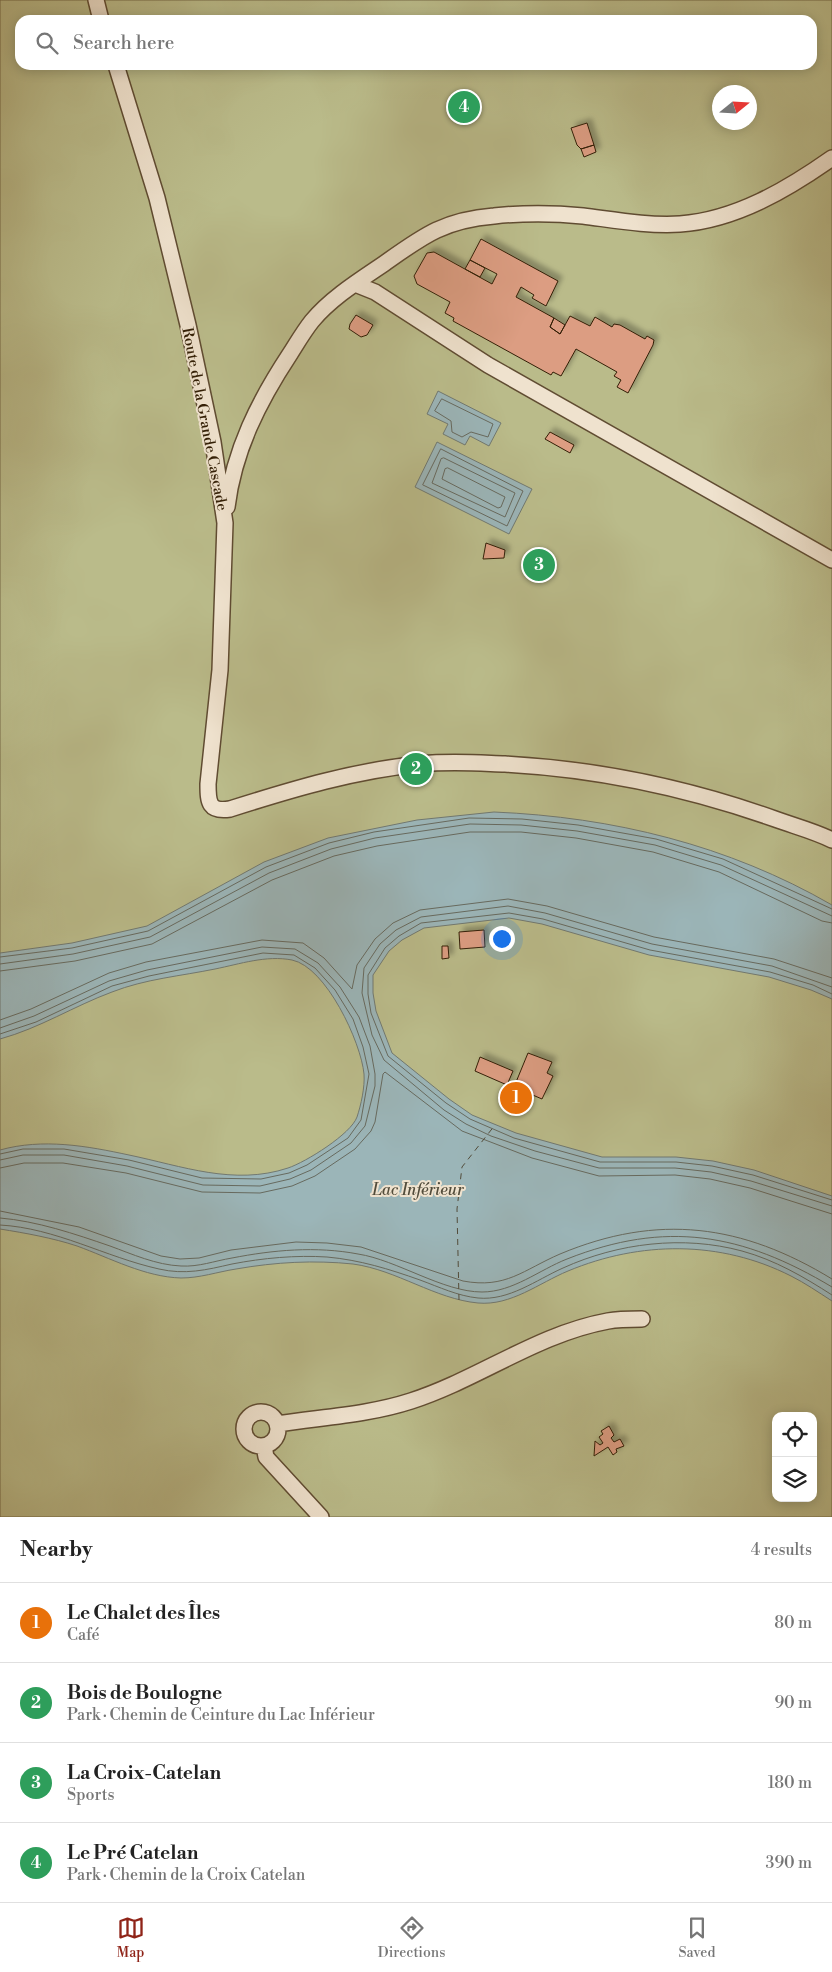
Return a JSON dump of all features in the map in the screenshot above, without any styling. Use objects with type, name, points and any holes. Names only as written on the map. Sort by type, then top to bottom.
[{"type":"street","points":[[96,0],[100,15]]},
{"type":"street","name":"Route de la Grande Cascade","points":[[118,70],[157,198],[186,316],[212,442],[225,523],[220,670],[208,784],[209,801],[215,809],[230,810],[324,782],[386,768],[424,763],[470,762],[551,766],[686,791],[753,811],[832,840]]},
{"type":"street","points":[[225,523],[232,473],[238,454],[267,390],[312,321],[355,284],[424,235],[453,224],[493,216],[564,215],[647,224],[690,222],[748,207],[787,188],[832,158]]},
{"type":"street","points":[[355,284],[375,292],[505,375],[832,560]]},
{"type":"street","points":[[277,1424],[354,1414],[411,1401],[548,1339],[608,1321],[642,1318]]},
{"type":"street","points":[[260,1411],[270,1414],[277,1424],[276,1437],[264,1446],[250,1443],[245,1437],[243,1427],[251,1414],[260,1411]]},
{"type":"street","points":[[264,1446],[266,1457],[322,1517]]},
{"type":"green space","points":[[0,0],[832,0],[832,1517],[0,1517]]},
{"type":"water","points":[[438,391],[501,423],[489,446],[470,436],[465,445],[443,434],[448,424],[427,414]]},
{"type":"water","points":[[437,442],[532,489],[509,534],[415,487]]},
{"type":"water","name":"Lac Inférieur","points":[[494,812],[582,820],[669,838],[752,866],[832,905],[832,999],[811,990],[769,977],[649,955],[542,924],[509,918],[424,928],[402,940],[389,951],[373,975],[373,993],[376,1011],[392,1053],[472,1115],[516,1133],[602,1157],[676,1157],[713,1161],[754,1170],[832,1196],[832,1301],[796,1279],[764,1264],[708,1251],[680,1249],[651,1250],[623,1254],[595,1261],[568,1271],[524,1293],[502,1301],[478,1303],[447,1296],[385,1272],[353,1264],[324,1262],[280,1263],[195,1277],[168,1277],[141,1271],[68,1243],[0,1229],[0,1150],[32,1144],[81,1146],[188,1169],[228,1175],[268,1173],[288,1168],[306,1160],[327,1147],[353,1124],[360,1107],[364,1074],[356,1044],[340,1008],[317,976],[305,966],[292,960],[253,961],[137,984],[98,998],[29,1029],[0,1039],[0,953],[72,943],[147,926],[264,862],[328,838],[417,820]]},
{"type":"building","points":[[587,123],[594,145],[581,149],[577,145],[571,128]]},
{"type":"building","points":[[594,145],[596,152],[584,157],[581,149]]},
{"type":"building","points":[[481,239],[558,281],[546,306],[532,298],[534,295],[521,287],[516,297],[554,318],[550,327],[560,334],[570,316],[590,326],[595,317],[612,327],[614,324],[620,325],[645,339],[647,336],[654,340],[628,393],[617,387],[621,380],[614,376],[617,372],[576,349],[561,376],[553,372],[551,375],[453,321],[454,318],[445,313],[450,302],[417,284],[414,276],[427,253],[434,252],[492,284],[497,274],[470,260]]},
{"type":"building","points":[[470,260],[485,268],[480,277],[465,269]]},
{"type":"building","points":[[356,315],[373,325],[367,335],[361,337],[349,329]]},
{"type":"building","points":[[554,318],[565,325],[560,334],[550,327]]},
{"type":"building","points":[[550,432],[574,445],[570,453],[545,439]]},
{"type":"building","points":[[486,543],[505,550],[504,558],[483,559]]},
{"type":"building","points":[[484,930],[485,947],[460,949],[459,932]]},
{"type":"building","points":[[442,946],[448,946],[449,958],[442,959]]},
{"type":"building","points":[[528,1053],[552,1062],[547,1073],[553,1076],[542,1099],[514,1087]]},
{"type":"building","points":[[480,1057],[513,1071],[507,1085],[475,1071]]},
{"type":"building","points":[[609,1426],[614,1435],[611,1438],[614,1442],[620,1439],[624,1446],[616,1449],[617,1452],[613,1455],[608,1447],[594,1456],[595,1441],[600,1445],[603,1443],[599,1437],[603,1434],[601,1431]]},
{"type":"ferry route","points":[[459,1300],[457,1209],[462,1167],[495,1125]]},
{"type":"place","name":"Le Pré Catelan","points":[[464,107]]},
{"type":"place","name":"La Croix-Catelan","points":[[539,565]]},
{"type":"place","name":"Bois de Boulogne","points":[[416,769]]},
{"type":"place","name":"Le Chalet des Îles","points":[[516,1098]]}]
